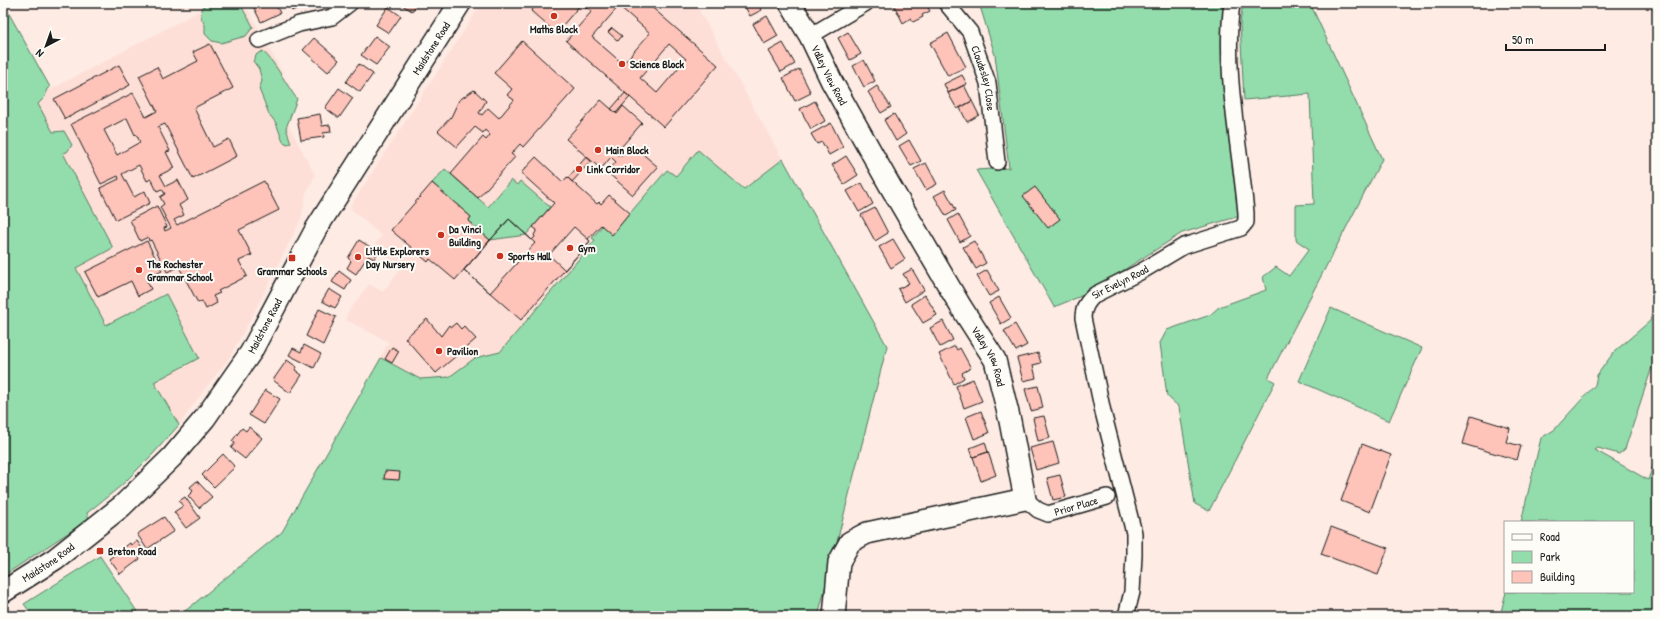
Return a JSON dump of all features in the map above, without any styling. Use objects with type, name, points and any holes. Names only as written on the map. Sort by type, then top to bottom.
[{"type":"street","points":[[259,40],[299,24],[332,17],[350,3]]},
{"type":"street","name":"Maidstone Road","points":[[3,592],[55,559],[122,506],[172,457],[205,418],[254,349],[316,229],[460,3]]},
{"type":"street","name":"Valley View Road","points":[[790,3],[810,36],[832,82],[889,184],[961,307],[995,360],[1010,420],[1025,500]]},
{"type":"street","points":[[810,36],[866,3]]},
{"type":"street","name":"Cloudesley Close","points":[[946,3],[970,32],[988,83],[997,162]]},
{"type":"street","name":"Sir Evelyn Road","points":[[1126,616],[1132,592],[1134,533],[1104,412],[1083,313],[1090,298],[1096,294],[1142,271],[1184,246],[1241,228],[1245,224],[1246,207],[1235,112],[1229,37],[1232,3]]},
{"type":"street","name":"Prior Place","points":[[1025,500],[1038,510],[1048,514],[1107,497]]},
{"type":"street","points":[[834,616],[839,562],[850,542],[866,533],[1025,500]]},
{"type":"shaded area","name":"The Rochester Grammar School","points":[[215,3],[244,3],[294,94],[283,115],[315,175],[306,193],[301,219],[228,360],[206,387],[179,425],[122,485],[35,98]]},
{"type":"shaded area","points":[[482,3],[695,3],[887,346],[818,616],[179,616],[282,532],[389,342],[346,320],[347,314],[369,284],[383,292],[400,270],[375,244],[382,236],[350,208]]},
{"type":"green space","points":[[3,3],[50,87],[47,89],[45,97],[38,104],[53,132],[64,131],[72,145],[67,152],[63,153],[113,248],[76,268],[106,325],[166,294],[199,358],[154,382],[179,425],[153,454],[122,485],[87,513],[89,519],[3,576]]},
{"type":"green space","points":[[211,3],[241,3],[253,27],[246,36],[221,43],[212,41],[205,34],[205,25],[201,18],[202,7]]},
{"type":"green space","points":[[979,3],[1226,3],[1240,216],[1182,233],[1086,294],[1054,307],[976,170],[1009,168],[995,55]]},
{"type":"green space","points":[[1243,3],[1310,3],[1382,159],[1268,378],[1275,382],[1209,511],[1195,504],[1179,407],[1167,396],[1160,343],[1167,330],[1210,315],[1219,307],[1266,290],[1263,277],[1276,267],[1289,276],[1309,249],[1296,240],[1296,205],[1314,204],[1310,94],[1244,100],[1240,23]]},
{"type":"green space","points":[[263,51],[273,62],[297,99],[286,128],[291,143],[288,144],[283,142],[276,123],[269,114],[259,89],[262,81],[259,69],[253,61],[257,54]]},
{"type":"green space","points":[[698,150],[744,189],[783,159],[887,346],[818,616],[179,616],[282,532],[381,358],[420,379],[449,377],[475,358],[500,352],[595,240],[592,238],[602,226],[612,234],[667,170],[676,176]]},
{"type":"green space","points":[[445,169],[488,207],[511,180],[517,185],[520,181],[550,207],[526,235],[490,240],[468,221],[471,217],[432,183]]},
{"type":"green space","points":[[1657,299],[1657,352],[1625,449],[1619,454],[1598,448],[1595,450],[1648,480],[1657,454],[1657,616],[1500,616],[1506,593],[1634,593],[1634,521],[1521,521],[1541,438],[1554,430],[1595,385],[1597,375],[1614,352],[1650,321]]},
{"type":"green space","points":[[1331,308],[1422,348],[1389,421],[1299,381]]},
{"type":"green space","points":[[100,556],[140,616],[33,616],[24,604]]},
{"type":"building","points":[[259,3],[275,3],[280,13],[261,22],[253,6]]},
{"type":"building","points":[[288,3],[307,3],[292,11]]},
{"type":"building","points":[[399,3],[418,3],[412,11]]},
{"type":"building","name":"Maths Block","points":[[538,3],[582,3],[556,33],[531,11]]},
{"type":"building","name":"Science Block","points":[[582,3],[592,3],[596,7],[599,3],[647,3],[718,65],[664,127],[566,41],[592,11],[581,5]],"holes":[[[619,6],[650,33],[623,64],[592,37]],[[669,44],[686,59],[657,93],[640,78]]]},
{"type":"building","points":[[743,3],[758,3],[762,10],[750,16]]},
{"type":"building","points":[[899,3],[925,3],[930,11],[922,15],[923,17],[913,22],[911,18],[903,23],[894,5]]},
{"type":"building","points":[[388,7],[401,16],[389,33],[376,25]]},
{"type":"building","points":[[767,16],[778,36],[764,44],[753,24]]},
{"type":"building","points":[[612,28],[622,36],[618,41],[608,32]]},
{"type":"building","points":[[848,32],[861,54],[850,60],[838,38]]},
{"type":"building","points":[[948,33],[966,67],[948,76],[930,43]]},
{"type":"building","points":[[375,36],[390,47],[376,65],[361,55]]},
{"type":"building","points":[[314,38],[339,60],[328,72],[303,50]]},
{"type":"building","points":[[522,41],[575,89],[523,147],[520,144],[511,154],[515,157],[478,198],[451,174],[483,137],[486,140],[490,135],[485,130],[483,133],[475,127],[457,147],[438,131],[451,117],[459,100],[474,90],[486,101],[479,113],[482,115],[488,108],[499,118],[514,100],[507,95],[512,89],[494,73]]},
{"type":"building","points":[[783,43],[795,64],[781,72],[769,51]]},
{"type":"building","points":[[210,44],[233,88],[194,108],[213,147],[229,139],[237,156],[193,179],[165,124],[158,127],[170,151],[166,152],[174,168],[160,175],[166,186],[178,180],[188,200],[179,205],[184,215],[174,220],[177,225],[264,181],[279,210],[239,230],[252,255],[239,261],[247,276],[218,291],[220,293],[213,296],[217,303],[206,309],[202,301],[198,303],[179,267],[167,272],[151,240],[149,241],[148,237],[140,241],[130,220],[157,206],[167,227],[164,228],[165,231],[171,228],[160,207],[164,204],[160,197],[165,194],[162,189],[157,191],[151,179],[147,181],[139,165],[122,174],[134,197],[145,191],[150,203],[116,220],[100,188],[119,179],[118,176],[101,184],[71,124],[133,93],[146,117],[157,111],[139,76],[157,67],[163,79],[198,61],[193,52]],"holes":[[[127,118],[135,135],[136,134],[140,142],[117,155],[104,130]]]},
{"type":"building","points":[[864,60],[875,81],[864,87],[853,66]]},
{"type":"building","points":[[359,64],[373,74],[360,92],[346,82]]},
{"type":"building","points":[[119,65],[130,85],[65,119],[54,99]]},
{"type":"building","points":[[799,69],[811,93],[795,101],[783,78]]},
{"type":"building","points":[[962,75],[967,84],[948,93],[944,84]]},
{"type":"building","points":[[964,85],[972,101],[957,109],[948,93]]},
{"type":"building","points":[[877,86],[891,107],[881,113],[868,92]]},
{"type":"building","points":[[339,88],[353,98],[339,118],[325,108]]},
{"type":"building","points":[[625,93],[630,97],[616,113],[611,109]]},
{"type":"building","name":"Main Block","points":[[601,100],[617,114],[623,106],[642,123],[616,153],[620,157],[631,144],[658,167],[633,195],[607,172],[616,162],[611,157],[601,169],[566,139]]},
{"type":"building","points":[[815,101],[825,121],[811,129],[800,109]]},
{"type":"building","points":[[972,101],[979,115],[967,122],[960,108]]},
{"type":"building","points":[[320,114],[322,126],[330,125],[331,132],[323,133],[324,137],[301,140],[297,118]]},
{"type":"building","points":[[894,114],[906,134],[896,141],[884,120]]},
{"type":"building","points":[[831,123],[843,147],[829,155],[822,142],[817,144],[811,134]]},
{"type":"building","points":[[909,140],[921,161],[911,166],[899,146]]},
{"type":"building","points":[[846,156],[858,175],[844,184],[832,165]]},
{"type":"building","points":[[536,157],[563,182],[567,177],[597,204],[599,202],[601,204],[609,195],[630,213],[612,235],[601,225],[588,239],[590,241],[521,320],[464,270],[509,219],[532,240],[535,237],[534,235],[537,230],[533,227],[554,203],[521,173]]},
{"type":"building","name":"Link Corridor","points":[[586,157],[591,161],[572,182],[568,178]]},
{"type":"building","points":[[926,163],[937,184],[926,190],[914,169]]},
{"type":"building","name":"Da Vinci Building","points":[[432,183],[471,217],[468,221],[490,240],[455,280],[430,259],[428,262],[391,230]]},
{"type":"building","points":[[862,183],[873,204],[859,212],[847,191]]},
{"type":"building","points":[[1035,187],[1060,219],[1048,228],[1023,196]]},
{"type":"building","points":[[945,190],[956,210],[946,216],[934,196]]},
{"type":"building","points":[[875,208],[888,233],[875,241],[861,215]]},
{"type":"building","points":[[958,214],[970,236],[960,242],[948,220]]},
{"type":"building","name":"Sports Hall","points":[[509,219],[535,243],[490,293],[464,270]]},
{"type":"building","name":"Gym","points":[[574,227],[590,241],[565,270],[549,255]]},
{"type":"building","points":[[893,239],[905,259],[891,268],[879,247]]},
{"type":"building","name":"Little Explorers Day Nursery","points":[[359,240],[378,252],[374,259],[368,256],[356,274],[347,268],[351,261],[348,258]]},
{"type":"building","points":[[147,241],[162,271],[146,279],[151,289],[138,296],[131,281],[98,297],[85,272]]},
{"type":"building","points":[[974,241],[986,263],[976,269],[963,247]]},
{"type":"building","points":[[912,269],[924,290],[905,302],[898,289],[909,283],[903,274]]},
{"type":"building","points":[[987,270],[999,291],[989,296],[977,276]]},
{"type":"building","points":[[339,271],[351,280],[345,290],[332,282]]},
{"type":"building","points":[[329,289],[342,297],[335,308],[322,301]]},
{"type":"building","points":[[925,295],[937,315],[923,323],[911,304]]},
{"type":"building","points":[[999,297],[1011,318],[1001,324],[989,303]]},
{"type":"building","points":[[319,309],[336,317],[323,345],[306,336]]},
{"type":"building","name":"Pavilion","points":[[427,319],[441,336],[449,325],[451,327],[456,323],[461,329],[464,326],[476,339],[436,373],[405,338]]},
{"type":"building","points":[[943,321],[953,340],[940,347],[930,328]]},
{"type":"building","points":[[1015,324],[1027,345],[1016,351],[1004,331]]},
{"type":"building","points":[[304,345],[321,354],[314,368],[289,355],[293,348],[301,352]]},
{"type":"building","points":[[955,346],[957,350],[960,348],[971,368],[962,373],[964,378],[954,384],[939,354]]},
{"type":"building","points":[[392,347],[399,351],[392,363],[385,359]]},
{"type":"building","points":[[1038,353],[1041,363],[1033,365],[1036,378],[1023,381],[1017,358]]},
{"type":"building","points":[[287,360],[297,367],[295,370],[302,375],[290,393],[273,380]]},
{"type":"building","points":[[973,379],[982,401],[964,408],[956,386]]},
{"type":"building","points":[[1038,386],[1043,408],[1031,411],[1025,389]]},
{"type":"building","points":[[265,390],[280,399],[264,424],[249,415]]},
{"type":"building","points":[[981,411],[989,433],[974,439],[966,417]]},
{"type":"building","points":[[1044,416],[1050,438],[1038,441],[1033,418]]},
{"type":"building","points":[[1471,416],[1510,428],[1506,442],[1521,446],[1517,460],[1463,444]]},
{"type":"building","points":[[249,427],[262,438],[245,459],[231,448],[235,443],[232,441],[242,428],[246,431]]},
{"type":"building","points":[[985,442],[988,452],[973,457],[970,448]]},
{"type":"building","points":[[1053,442],[1059,463],[1036,470],[1030,448]]},
{"type":"building","points":[[1362,444],[1391,455],[1370,512],[1341,501]]},
{"type":"building","points":[[988,452],[996,475],[981,481],[973,457]]},
{"type":"building","points":[[223,454],[235,467],[214,487],[202,475]]},
{"type":"building","points":[[385,471],[400,472],[399,480],[384,479]]},
{"type":"building","points":[[1060,475],[1066,497],[1053,500],[1047,478]]},
{"type":"building","points":[[197,481],[212,497],[199,508],[188,496],[193,491],[190,487]]},
{"type":"building","points":[[185,497],[200,518],[186,528],[174,512],[183,506],[179,501]]},
{"type":"building","points":[[164,517],[174,531],[147,549],[137,534]]},
{"type":"building","points":[[1331,527],[1388,548],[1378,575],[1321,554]]},
{"type":"building","points":[[137,541],[144,551],[138,555],[140,559],[120,574],[109,559],[130,543],[131,545]]},
{"type":"place","name":"Maths Block","points":[[554,16]]},
{"type":"place","name":"Science Block","points":[[622,64]]},
{"type":"place","name":"Main Block","points":[[598,150]]},
{"type":"place","name":"Link Corridor","points":[[579,169]]},
{"type":"place","name":"Da Vinci Building","points":[[441,235]]},
{"type":"place","name":"Gym","points":[[570,248]]},
{"type":"place","name":"Sports Hall","points":[[500,256]]},
{"type":"place","name":"Little Explorers Day Nursery","points":[[358,257]]},
{"type":"place","name":"Grammar Schools","points":[[292,258]]},
{"type":"place","name":"The Rochester Grammar School","points":[[139,270]]},
{"type":"place","name":"Pavilion","points":[[439,351]]},
{"type":"place","name":"Breton Road","points":[[100,551]]}]
